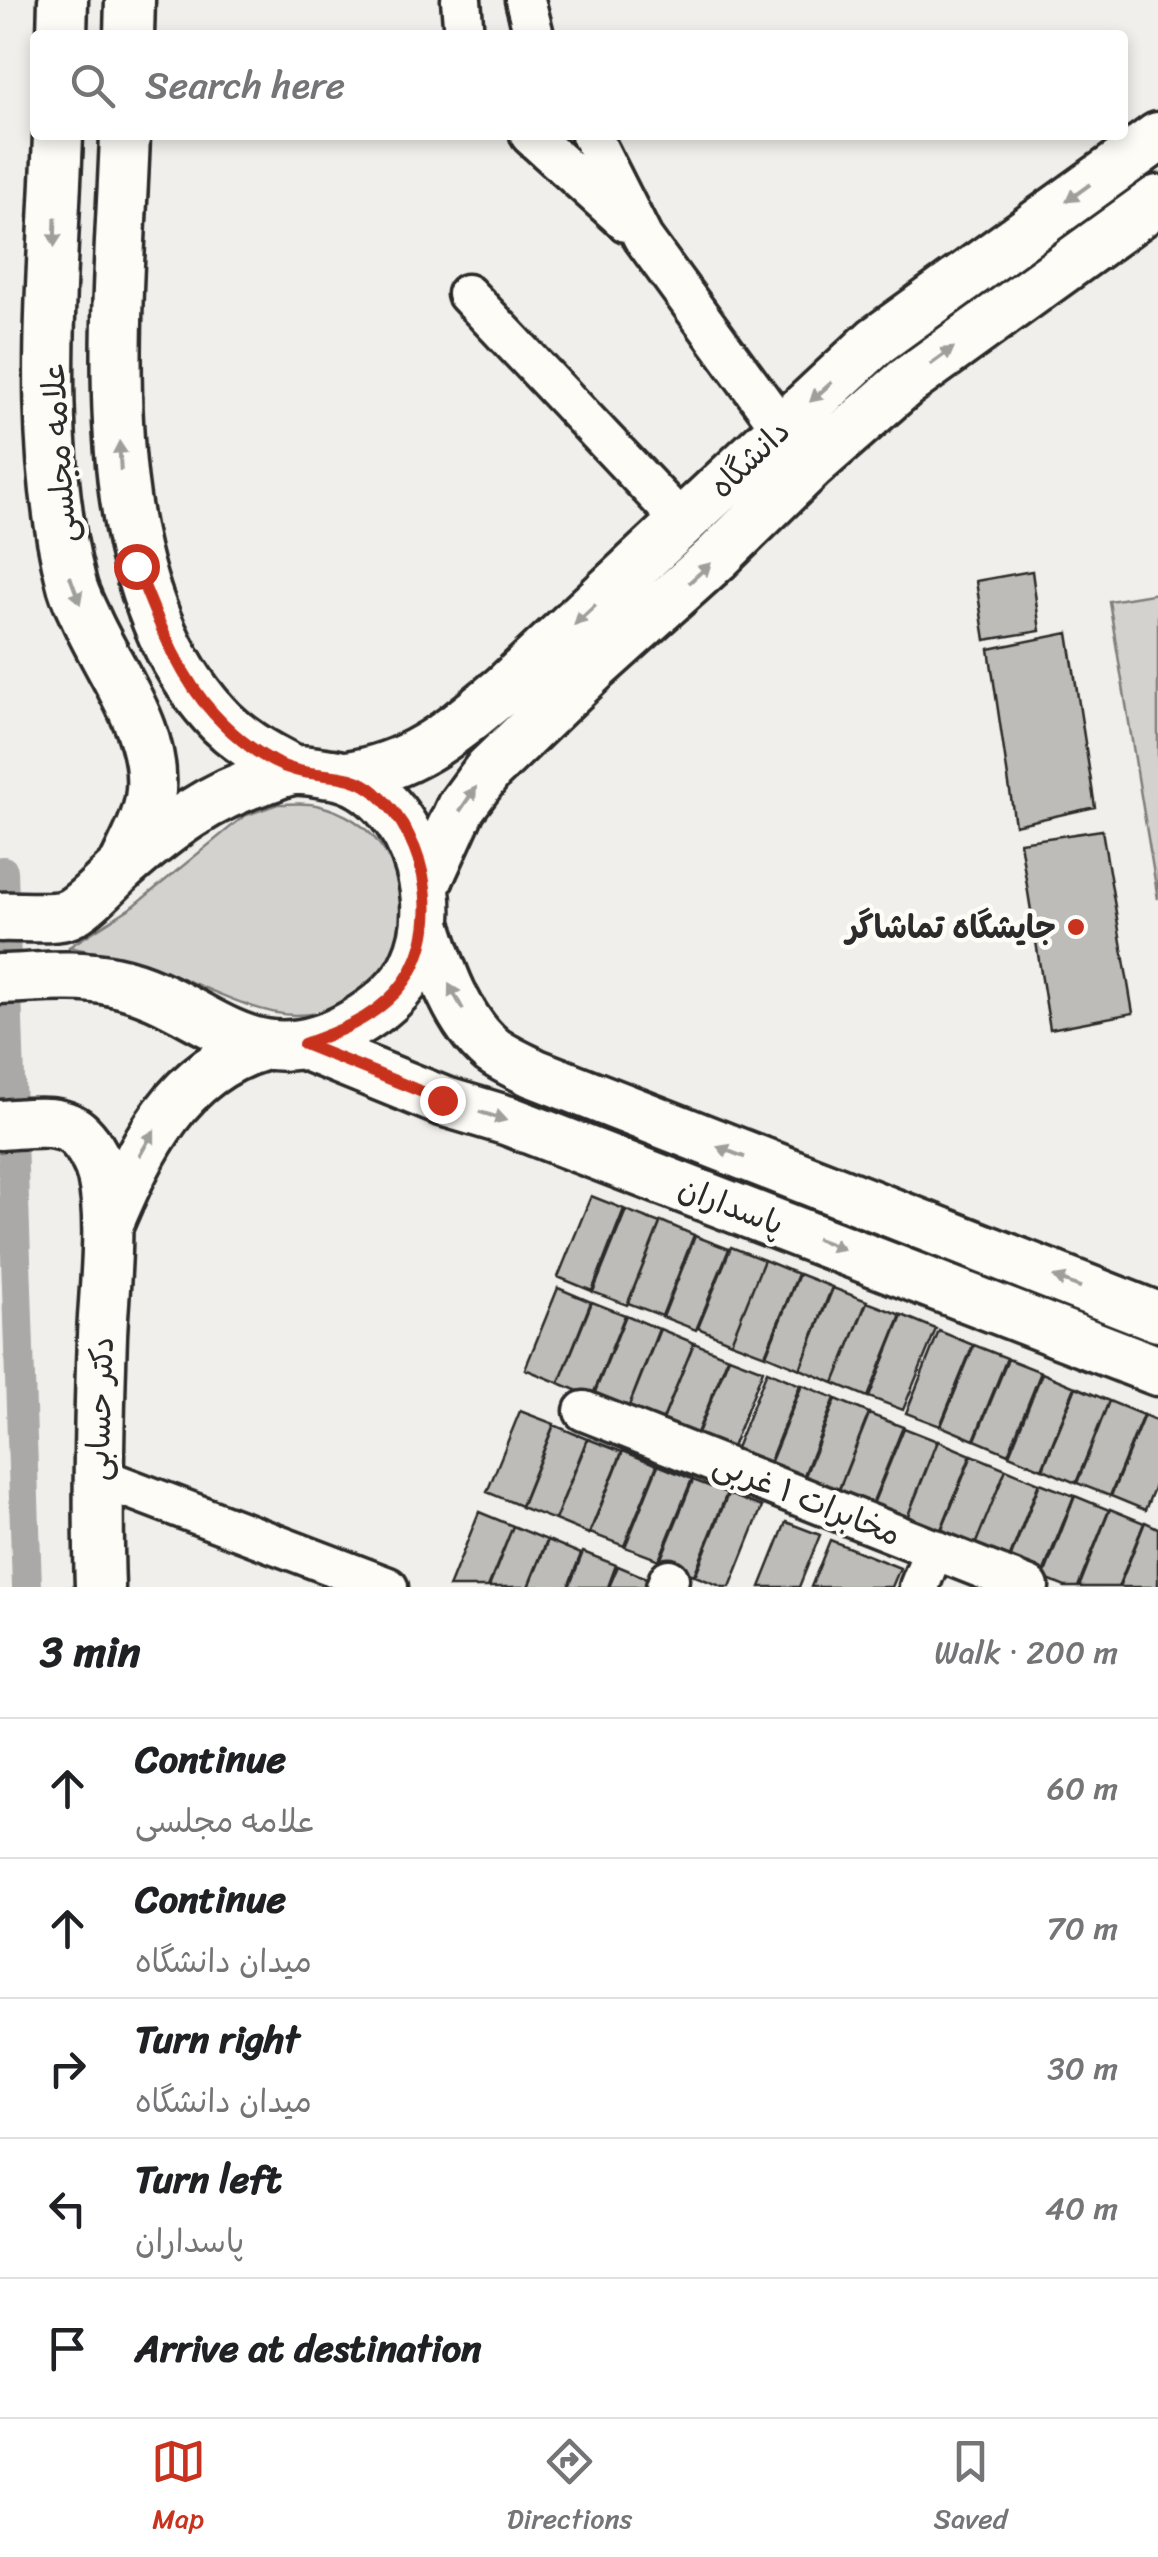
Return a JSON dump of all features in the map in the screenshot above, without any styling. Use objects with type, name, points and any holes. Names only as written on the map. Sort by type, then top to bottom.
[{"type":"main road","points":[[62,30],[63,0]]},
{"type":"main road","points":[[129,30],[130,0]]},
{"type":"main road","name":"دانشگاه","points":[[347,776],[400,763],[426,752],[448,735],[504,690],[876,341],[1158,138]]},
{"type":"main road","name":"علامه مجلسی","points":[[58,140],[51,416],[56,507],[72,585],[107,664],[134,709],[148,758],[150,796],[143,827],[124,866]]},
{"type":"main road","name":"علامه مجلسی","points":[[125,140],[118,415],[122,499],[136,566],[165,637],[214,714],[256,750],[294,770]]},
{"type":"main road","name":"دانشگاه","points":[[106,1231],[131,1172],[172,1106],[212,1069],[236,1053],[343,1030],[394,995],[422,947],[425,905],[461,807],[489,769],[810,466],[905,383],[1158,200]]},
{"type":"main road","points":[[0,917],[67,915],[203,806],[236,788],[294,770],[347,776]]},
{"type":"main road","name":"پاسداران","points":[[347,776],[374,792],[413,845],[438,963],[472,1025],[491,1049],[534,1074],[1158,1317]]},
{"type":"main road","name":"پاسداران","points":[[0,980],[70,976],[114,981],[229,1034],[283,1045],[510,1120],[1158,1371]]},
{"type":"main road","points":[[0,1125],[53,1124],[80,1135],[102,1176],[106,1231]]},
{"type":"main road","name":"دکتر حسابی","points":[[100,1587],[96,1476],[106,1231]]},
{"type":"street","points":[[461,0],[464,30]]},
{"type":"street","points":[[525,0],[533,30]]},
{"type":"street","points":[[535,140],[642,238]]},
{"type":"street","points":[[593,140],[642,238],[810,466]]},
{"type":"street","points":[[468,294],[684,524]]},
{"type":"street","name":"مخابرات ۱ غربی","points":[[584,1411],[1029,1587]]},
{"type":"street","points":[[96,1476],[388,1587]]},
{"type":"street","points":[[919,1587],[934,1549]]},
{"type":"shaded area","points":[[1158,593],[1158,899],[1109,601]]},
{"type":"shaded area","points":[[278,804],[316,805],[356,822],[383,850],[398,884],[400,920],[391,956],[370,986],[338,1007],[295,1015],[279,1013],[242,1003],[151,966],[69,947],[135,905],[244,816]]},
{"type":"building","points":[[1032,571],[1040,631],[985,640],[976,581]]},
{"type":"building","name":"جایشگاه تماشاگر","points":[[1068,633],[1095,807],[1015,825],[989,649]]},
{"type":"building","name":"جایشگاه تماشاگر","points":[[1102,830],[1133,1013],[1050,1029],[1020,842]]},
{"type":"building","points":[[591,1196],[624,1209],[592,1291],[558,1277]]},
{"type":"building","points":[[626,1210],[660,1223],[627,1305],[593,1292]]},
{"type":"building","points":[[661,1221],[694,1235],[662,1316],[628,1303]]},
{"type":"building","points":[[695,1236],[729,1249],[696,1330],[663,1317]]},
{"type":"building","points":[[731,1247],[764,1260],[731,1342],[698,1328]]},
{"type":"building","points":[[764,1260],[798,1274],[765,1355],[731,1342]]},
{"type":"building","points":[[799,1274],[832,1287],[800,1369],[766,1355]]},
{"type":"building","points":[[558,1288],[591,1302],[559,1383],[525,1369]]},
{"type":"building","points":[[833,1288],[867,1301],[834,1383],[800,1369]]},
{"type":"building","points":[[592,1302],[625,1315],[592,1397],[559,1383]]},
{"type":"building","points":[[867,1302],[901,1315],[868,1397],[834,1383]]},
{"type":"building","points":[[626,1315],[659,1329],[627,1411],[593,1397]]},
{"type":"building","points":[[902,1315],[936,1329],[903,1410],[869,1397]]},
{"type":"building","points":[[660,1329],[694,1343],[661,1424],[627,1411]]},
{"type":"building","points":[[939,1331],[973,1345],[940,1426],[906,1413]]},
{"type":"building","points":[[694,1343],[728,1357],[695,1438],[661,1425]]},
{"type":"building","points":[[974,1345],[1007,1358],[974,1440],[941,1426]]},
{"type":"building","points":[[729,1357],[763,1370],[730,1452],[696,1438]]},
{"type":"building","points":[[1008,1359],[1041,1372],[1008,1454],[975,1440]]},
{"type":"building","points":[[767,1371],[800,1385],[768,1466],[734,1453]]},
{"type":"building","points":[[1042,1373],[1075,1387],[1042,1469],[1009,1455]]},
{"type":"building","points":[[802,1385],[835,1398],[802,1480],[769,1466]]},
{"type":"building","points":[[1076,1387],[1109,1401],[1076,1483],[1043,1469]]},
{"type":"building","points":[[836,1399],[869,1413],[837,1494],[803,1481]]},
{"type":"building","points":[[1109,1401],[1143,1415],[1110,1496],[1077,1483]]},
{"type":"building","points":[[520,1411],[554,1424],[521,1506],[487,1492]]},
{"type":"building","points":[[869,1414],[903,1427],[870,1509],[837,1495]]},
{"type":"building","points":[[1144,1415],[1158,1421],[1158,1478],[1145,1510],[1111,1496]]},
{"type":"building","points":[[554,1425],[587,1439],[555,1520],[521,1507]]},
{"type":"building","points":[[904,1428],[937,1441],[905,1523],[871,1509]]},
{"type":"building","points":[[588,1439],[622,1452],[589,1534],[555,1520]]},
{"type":"building","points":[[938,1441],[971,1455],[938,1537],[905,1523]]},
{"type":"building","points":[[623,1451],[657,1465],[624,1546],[590,1533]]},
{"type":"building","points":[[972,1455],[1006,1469],[973,1550],[939,1537]]},
{"type":"building","points":[[658,1465],[692,1479],[659,1560],[625,1547]]},
{"type":"building","points":[[1006,1469],[1039,1483],[1007,1564],[973,1550]]},
{"type":"building","points":[[693,1480],[727,1493],[694,1575],[660,1561]]},
{"type":"building","points":[[1040,1483],[1074,1496],[1041,1578],[1008,1564]]},
{"type":"building","points":[[728,1494],[762,1507],[730,1587],[723,1587],[695,1576]]},
{"type":"building","points":[[1075,1496],[1109,1510],[1078,1587],[1065,1587],[1043,1578]]},
{"type":"building","points":[[1110,1509],[1144,1523],[1118,1587],[1079,1587]]},
{"type":"building","points":[[479,1512],[513,1526],[488,1587],[449,1587]]},
{"type":"building","points":[[786,1522],[820,1535],[799,1587],[760,1587]]},
{"type":"building","points":[[1145,1522],[1158,1528],[1158,1587],[1119,1587]]},
{"type":"building","points":[[513,1526],[547,1540],[528,1587],[489,1587]]},
{"type":"building","points":[[548,1540],[581,1554],[568,1587],[529,1587]]},
{"type":"building","points":[[830,1540],[900,1568],[892,1587],[811,1587]]},
{"type":"building","points":[[583,1552],[616,1565],[608,1587],[569,1587]]},
{"type":"building","points":[[618,1566],[651,1580],[648,1587],[609,1587]]},
{"type":"waterway","points":[[0,864],[3,871]]},
{"type":"waterway","points":[[3,871],[27,1587]]},
{"type":"place","name":"جایشگاه تماشاگر","points":[[1076,927]]},
{"type":"route","points":[[136,566],[165,637],[214,714],[256,750],[294,770],[347,776],[374,792],[401,824],[413,845],[424,886],[426,924],[410,976],[373,1013],[343,1030],[304,1044],[442,1100]]}]
